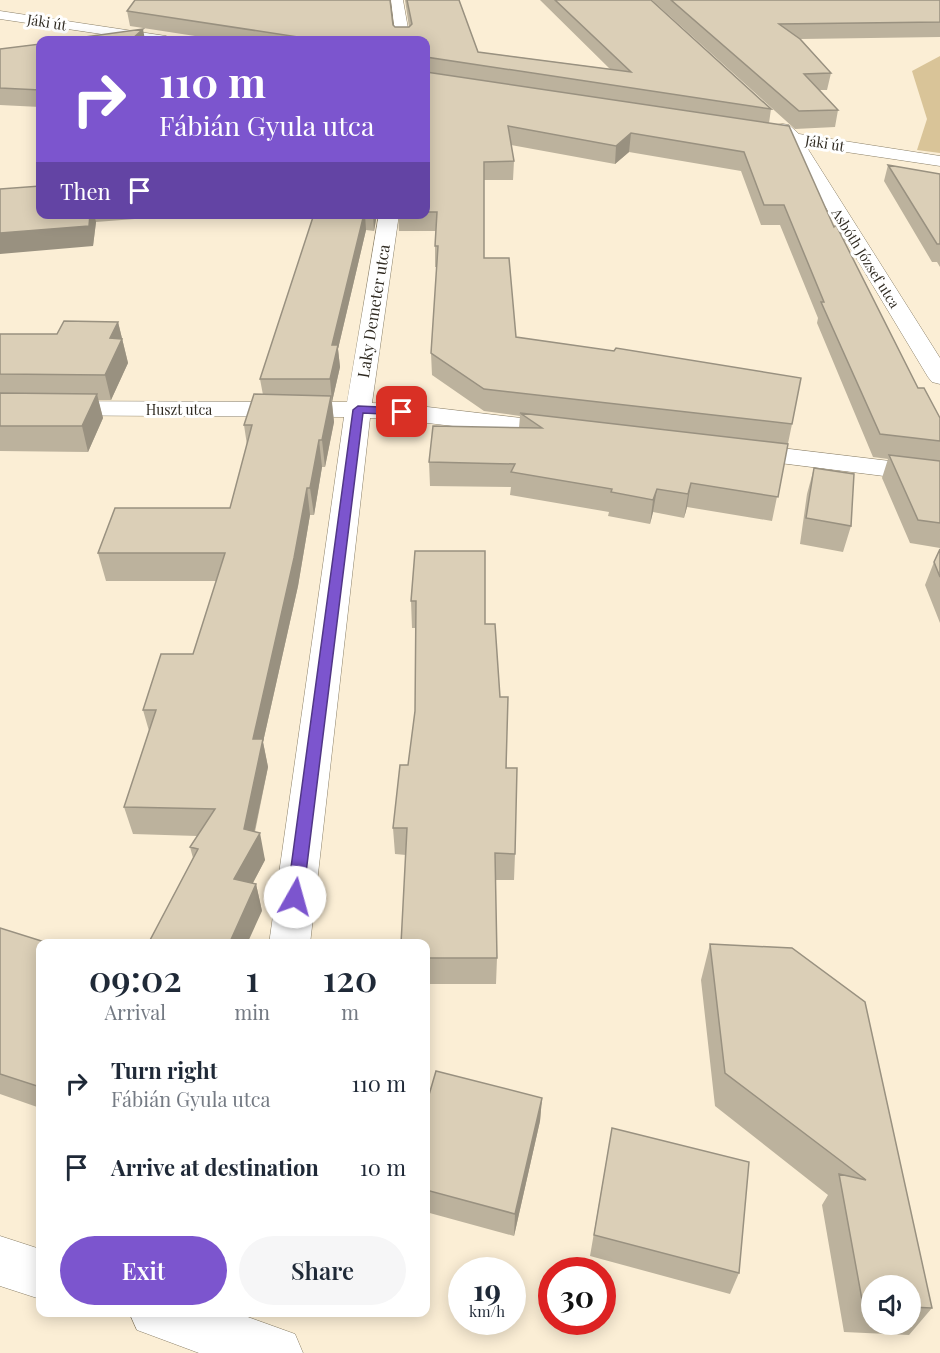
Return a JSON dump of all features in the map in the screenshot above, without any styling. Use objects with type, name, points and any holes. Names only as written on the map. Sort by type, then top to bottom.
[{"type":"street","points":[[397,0],[402,36]]},
{"type":"street","name":"Jáki út","points":[[0,15],[139,36]]},
{"type":"street","points":[[0,26],[17,18]]},
{"type":"street","name":"Asbóth József utca","points":[[768,115],[793,138],[940,377]]},
{"type":"street","name":"Jáki út","points":[[734,129],[940,161]]},
{"type":"street","name":"Laky Demeter utca","points":[[290,939],[358,410],[388,219]]},
{"type":"street","name":"Huszt utca","points":[[0,408],[358,410],[402,412],[590,434]]},
{"type":"street","points":[[718,449],[940,475]]},
{"type":"street","points":[[0,1261],[36,1273]]},
{"type":"street","points":[[176,1317],[252,1335]]},
{"type":"shaded area","points":[[940,56],[940,153],[917,150],[927,119],[912,71]]},
{"type":"building","points":[[135,0],[390,0],[393,25],[409,27],[412,24],[407,0],[459,0],[478,52],[631,72],[555,0],[651,0],[771,109],[430,58],[430,36],[291,36],[127,11]]},
{"type":"building","points":[[671,0],[940,0],[940,22],[779,24],[800,39],[831,73],[804,74],[838,110],[799,111]]},
{"type":"building","points":[[143,29],[135,36],[92,36]]},
{"type":"building","points":[[36,44],[36,90],[0,88],[0,49]]},
{"type":"building","points":[[430,73],[789,126],[834,227],[836,225],[918,388],[924,388],[940,418],[940,441],[880,434],[821,302],[824,302],[784,205],[764,205],[744,152],[631,133],[616,146],[508,126],[514,161],[484,162],[484,258],[509,258],[516,337],[614,351],[616,348],[801,378],[792,424],[484,389],[431,353],[438,246],[435,246],[437,212],[430,212]]},
{"type":"building","points":[[888,165],[940,174],[940,244],[937,244]]},
{"type":"building","points":[[36,186],[36,219],[90,219],[89,226],[0,233],[0,189]]},
{"type":"building","points":[[312,219],[363,219],[332,345],[338,345],[330,379],[260,379]]},
{"type":"building","points":[[64,321],[118,322],[110,338],[122,339],[105,375],[0,374],[0,334],[57,334]]},
{"type":"building","points":[[0,393],[97,394],[82,426],[0,426]]},
{"type":"building","points":[[254,394],[331,396],[322,440],[319,440],[310,488],[307,488],[294,558],[253,739],[263,739],[244,829],[260,833],[234,879],[256,884],[231,939],[151,939],[198,849],[190,847],[215,809],[124,807],[156,710],[143,710],[161,654],[193,654],[225,553],[98,553],[115,508],[230,508],[252,425],[244,425]]},
{"type":"building","points":[[520,413],[788,444],[778,497],[691,483],[688,494],[657,489],[653,500],[611,492],[612,489],[511,472],[515,464],[429,462],[433,426],[542,428]]},
{"type":"building","points":[[889,455],[940,461],[940,523],[918,520]]},
{"type":"building","points":[[814,468],[854,474],[851,526],[806,518]]},
{"type":"building","points":[[940,549],[940,577],[934,562]]},
{"type":"building","points":[[415,551],[485,551],[485,624],[495,624],[500,697],[508,697],[506,768],[517,768],[515,854],[495,853],[497,958],[430,958],[430,939],[401,939],[407,828],[393,828],[400,765],[408,765],[415,711],[416,601],[411,601]]},
{"type":"building","points":[[0,928],[36,939],[36,1086],[0,1074]]},
{"type":"building","points":[[710,944],[792,948],[865,1002],[932,1308],[921,1308],[921,1275],[861,1275],[861,1294],[839,1174],[866,1180],[725,1073]]},
{"type":"building","points":[[436,1071],[542,1098],[515,1214],[430,1191],[430,1091]]},
{"type":"building","points":[[612,1128],[749,1162],[739,1273],[594,1235]]},
{"type":"route","points":[[295,897],[358,410],[402,412]]}]
